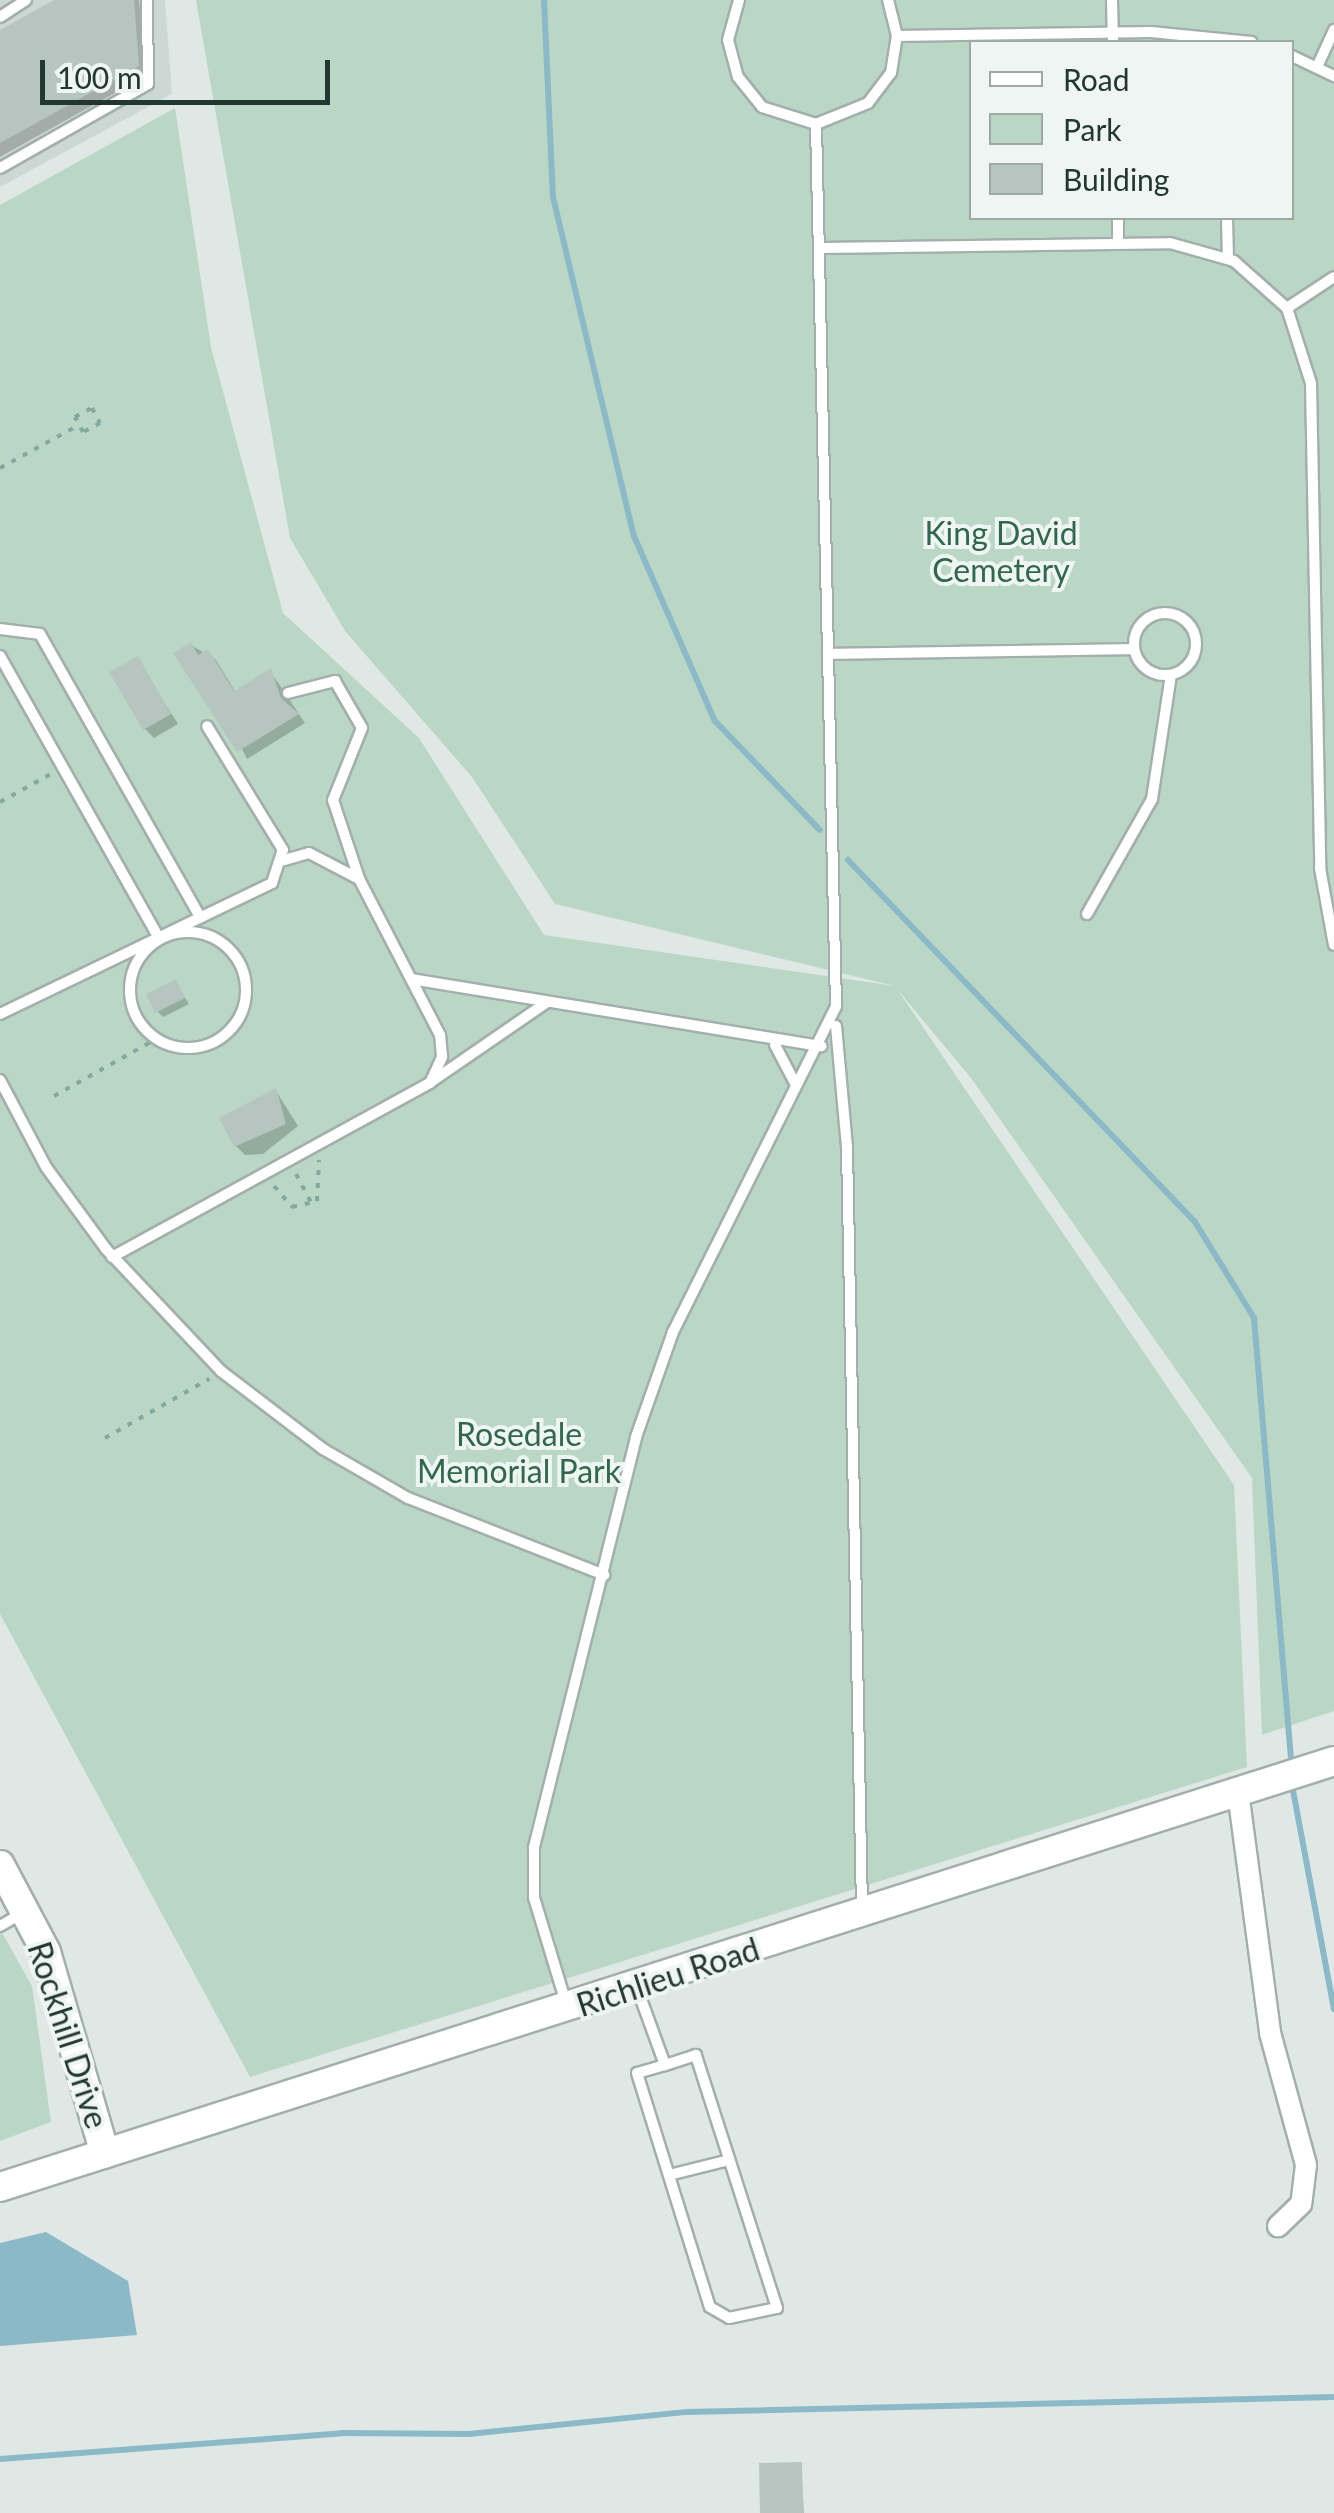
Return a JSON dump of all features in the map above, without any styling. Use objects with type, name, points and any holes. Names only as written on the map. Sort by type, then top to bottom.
[{"type":"main road","name":"Richlieu Road","points":[[0,2187],[568,2009],[1334,1761]]},
{"type":"main road","name":"Rockhill Drive","points":[[0,1865],[26,1911],[105,2154]]},
{"type":"street","points":[[1238,1792],[1270,2033],[1306,2165],[1301,2204],[1278,2226]]},
{"type":"lane","points":[[0,17],[26,0]]},
{"type":"lane","points":[[0,168],[148,84],[147,0]]},
{"type":"lane","points":[[739,0],[728,40],[738,77],[778,116],[816,124],[852,114],[881,90],[898,36],[888,0]]},
{"type":"lane","points":[[1112,0],[1113,38]]},
{"type":"lane","points":[[1317,67],[1334,30]]},
{"type":"lane","points":[[898,36],[1221,39]]},
{"type":"lane","points":[[1294,57],[1334,76]]},
{"type":"lane","points":[[816,124],[822,248],[835,1015],[846,1148],[863,1914]]},
{"type":"lane","points":[[1118,220],[1118,243]]},
{"type":"lane","points":[[1226,220],[1228,258]]},
{"type":"lane","points":[[822,248],[1118,243],[1196,247],[1228,258],[1287,308],[1311,384],[1320,868],[1334,945]]},
{"type":"lane","points":[[1287,308],[1334,277]]},
{"type":"lane","points":[[1087,914],[1152,799],[1171,675],[1196,647],[1184,619],[1153,615],[1134,649]]},
{"type":"lane","points":[[0,629],[40,634],[201,918]]},
{"type":"lane","points":[[828,654],[1134,649]]},
{"type":"lane","points":[[1134,649],[1151,672],[1171,675]]},
{"type":"lane","points":[[0,656],[159,938]]},
{"type":"lane","points":[[288,693],[323,678],[352,702],[362,728],[333,800],[359,879],[440,1035],[430,1083]]},
{"type":"lane","points":[[207,726],[284,860]]},
{"type":"lane","points":[[0,1014],[272,884],[284,860],[308,853],[359,879]]},
{"type":"lane","points":[[159,938],[217,939],[247,988],[222,1038],[186,1049],[156,1039],[138,1022],[129,986],[159,938]]},
{"type":"lane","points":[[411,979],[770,1042],[822,1046]]},
{"type":"lane","points":[[112,1257],[270,1178],[430,1083],[546,1003]]},
{"type":"lane","points":[[568,2009],[531,1874],[653,1383],[796,1086],[822,1046],[835,1015]]},
{"type":"lane","points":[[770,1042],[785,1051],[796,1086]]},
{"type":"lane","points":[[0,1080],[46,1168],[112,1257],[222,1371],[323,1449],[408,1498],[604,1574]]},
{"type":"lane","points":[[0,1926],[26,1911]]},
{"type":"lane","points":[[637,1986],[665,2065]]},
{"type":"lane","points":[[696,2055],[729,2160],[777,2308],[715,2317],[637,2073],[696,2055]]},
{"type":"lane","points":[[669,2176],[729,2160]]},
{"type":"path","points":[[92,408],[100,423],[84,432],[80,425],[75,417],[92,408]]},
{"type":"path","points":[[0,468],[80,425]]},
{"type":"path","points":[[54,1096],[156,1039]]},
{"type":"path","points":[[312,1204],[324,1191],[315,1151]]},
{"type":"path","points":[[292,1165],[312,1204]]},
{"type":"path","points":[[270,1178],[282,1202],[312,1204]]},
{"type":"path","points":[[105,1438],[222,1371]]},
{"type":"shaded area","points":[[0,0],[165,0],[172,94],[0,187]]},
{"type":"green space","points":[[196,0],[1334,0],[1334,1711],[1262,1735],[1252,1478],[971,1078],[897,989],[1234,1485],[1247,1767],[250,2077],[0,1614],[0,205],[175,108],[211,347],[283,613],[419,738],[544,935],[895,986],[555,904],[472,777],[345,631],[290,538]]},
{"type":"green space","points":[[0,1929],[32,1986],[51,2122],[0,2141]]},
{"type":"water","points":[[46,2232],[128,2281],[137,2335],[0,2346],[0,2243]]},
{"type":"building","points":[[54,0],[134,0],[139,66],[0,143],[0,30]]},
{"type":"building","points":[[191,642],[198,655],[208,649],[234,691],[271,668],[281,698],[299,714],[237,752],[173,653]]},
{"type":"building","points":[[138,656],[171,714],[143,730],[109,672]]},
{"type":"building","points":[[176,979],[185,998],[155,1013],[146,994]]},
{"type":"building","points":[[276,1088],[286,1124],[234,1147],[219,1118]]},
{"type":"building","points":[[802,2462],[803,2513],[760,2513],[759,2463]]},
{"type":"waterway","points":[[544,0],[553,197],[634,536],[715,721],[820,830]]},
{"type":"waterway","points":[[848,860],[1195,1222],[1254,1318],[1291,1759]]},
{"type":"waterway","points":[[1292,1785],[1334,2009]]},
{"type":"waterway","points":[[0,2459],[342,2433],[469,2434],[687,2412],[1334,2397]]},
{"type":"park label","name":"King David Cemetery","points":[[1001,552]]},
{"type":"park label","name":"Rosedale Memorial Park","points":[[519,1454]]}]
